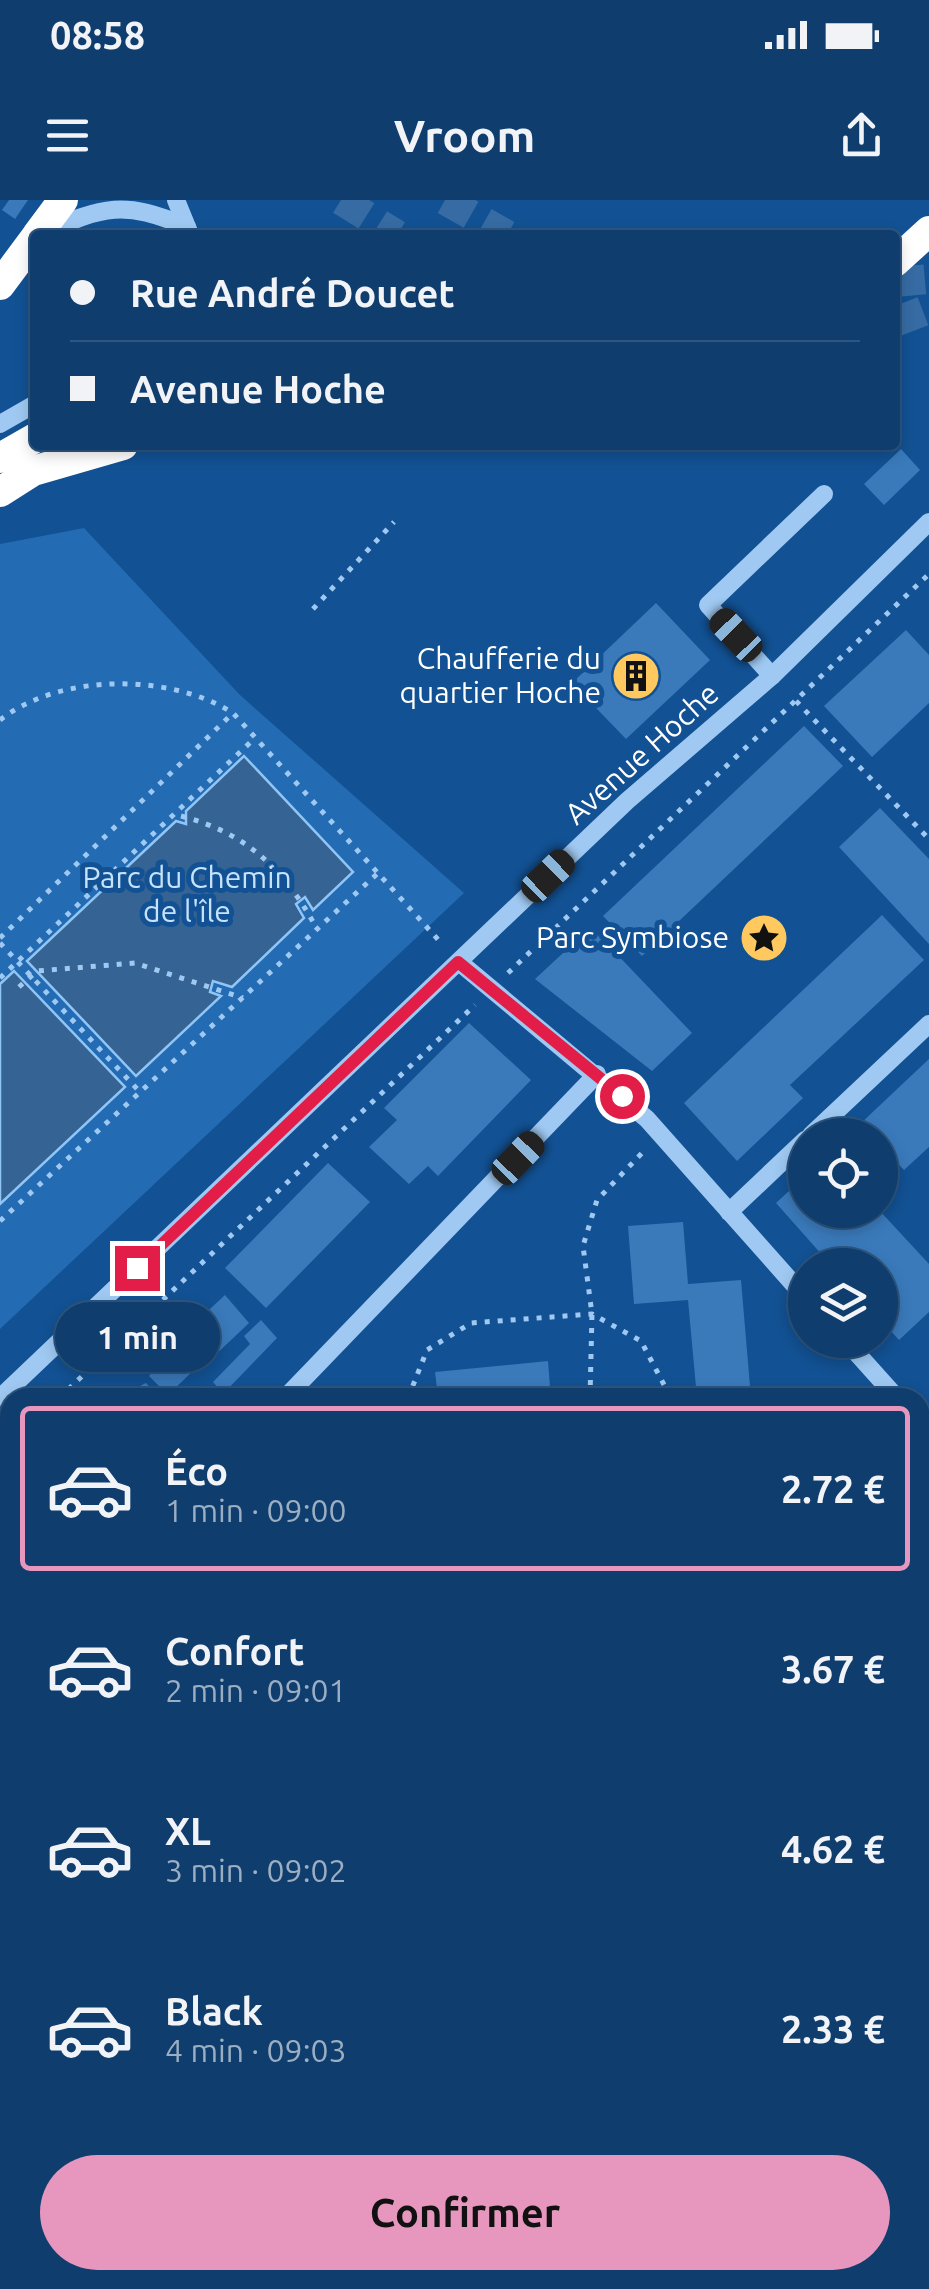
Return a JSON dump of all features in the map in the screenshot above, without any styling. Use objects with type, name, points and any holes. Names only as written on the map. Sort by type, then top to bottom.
[{"type":"highway","points":[[41,230],[63,200]]},
{"type":"highway","points":[[900,257],[929,230]]},
{"type":"highway","points":[[0,285],[30,245]]},
{"type":"highway","points":[[0,458],[30,441]]},
{"type":"highway","points":[[0,492],[33,471],[106,450]]},
{"type":"street","points":[[176,200],[189,230]]},
{"type":"street","points":[[51,230],[99,209],[118,207],[140,208],[187,230]]},
{"type":"street","points":[[0,424],[30,407]]},
{"type":"street","points":[[772,676],[708,605],[824,494]]},
{"type":"street","name":"Avenue Hoche","points":[[11,1388],[628,801],[772,676],[929,522]]},
{"type":"street","points":[[458,962],[597,1074],[662,1136],[788,1278]]},
{"type":"street","points":[[829,1118],[929,1024]]},
{"type":"street","points":[[295,1388],[597,1074]]},
{"type":"street","points":[[729,1212],[788,1156]]},
{"type":"street","points":[[861,1358],[889,1388]]},
{"type":"path","points":[[313,609],[394,522]]},
{"type":"path","points":[[772,676],[929,839]]},
{"type":"path","points":[[0,720],[43,697],[119,686],[180,690],[233,714],[458,962]]},
{"type":"path","points":[[140,1092],[0,941],[233,714]]},
{"type":"path","points":[[0,978],[255,738]]},
{"type":"path","points":[[180,816],[226,830],[256,848],[289,883],[317,929]]},
{"type":"path","points":[[0,1221],[378,874]]},
{"type":"path","points":[[19,987],[30,975],[50,968],[136,963],[243,998]]},
{"type":"path","points":[[590,1388],[592,1314],[583,1246],[597,1200],[621,1171],[662,1136]]},
{"type":"path","points":[[412,1388],[427,1350],[471,1323],[592,1314],[640,1341],[666,1388]]},
{"type":"green space","name":"Parc du Chemin de l'île","points":[[84,528],[240,695],[464,893],[0,1329],[0,544]]},
{"type":"shaded area","points":[[244,756],[353,872],[313,910],[305,897],[296,904],[304,918],[232,987],[213,981],[210,992],[221,996],[136,1076],[27,961],[176,821],[186,824],[186,811]]},
{"type":"shaded area","points":[[14,971],[125,1087],[0,1204],[0,984]]},
{"type":"building","points":[[9,200],[28,200],[15,219],[2,210]]},
{"type":"building","points":[[900,450],[920,470],[884,505],[864,484]]},
{"type":"building","name":"Chaufferie du quartier Hoche","points":[[656,603],[710,660],[626,739],[572,683]]},
{"type":"building","points":[[906,630],[929,655],[929,703],[872,757],[824,706]]},
{"type":"building","points":[[804,726],[843,766],[642,956],[603,916]]},
{"type":"building","points":[[880,808],[929,859],[929,944],[839,847]]},
{"type":"building","points":[[882,915],[924,960],[790,1085],[803,1098],[737,1161],[684,1103]]},
{"type":"building","points":[[591,927],[692,1033],[652,1071],[535,979]]},
{"type":"building","points":[[469,1023],[531,1080],[438,1176],[428,1166],[409,1184],[369,1147],[397,1120],[384,1108]]},
{"type":"building","points":[[929,1059],[929,1147],[904,1170],[898,1164],[898,1118],[866,1118]]},
{"type":"building","points":[[328,1163],[370,1202],[266,1308],[225,1268]]},
{"type":"building","points":[[788,1192],[788,1217],[776,1203]]},
{"type":"building","points":[[683,1222],[688,1284],[741,1280],[750,1388],[696,1388],[688,1300],[634,1304],[628,1226]]},
{"type":"building","points":[[798,1228],[896,1228],[929,1264],[929,1312],[898,1339],[898,1248],[816,1248]]},
{"type":"building","points":[[225,1295],[249,1323],[210,1360],[184,1333]]},
{"type":"building","points":[[261,1320],[277,1338],[229,1388],[218,1388],[213,1382],[250,1344],[244,1336]]},
{"type":"building","points":[[176,1342],[198,1366],[175,1388],[161,1388],[149,1376]]},
{"type":"building","points":[[548,1361],[550,1387],[437,1388],[435,1372]]},
{"type":"tunnel","points":[[341,200],[389,230]]},
{"type":"tunnel","points":[[445,200],[498,230]]},
{"type":"tunnel","points":[[900,282],[929,279]]},
{"type":"tunnel","points":[[900,320],[929,309]]},
{"type":"place","name":"Chaufferie du quartier Hoche","points":[[636,676]]},
{"type":"place","name":"Parc Symbiose","points":[[764,938]]},
{"type":"route","points":[[137,1268],[458,962],[622,1096]]}]
